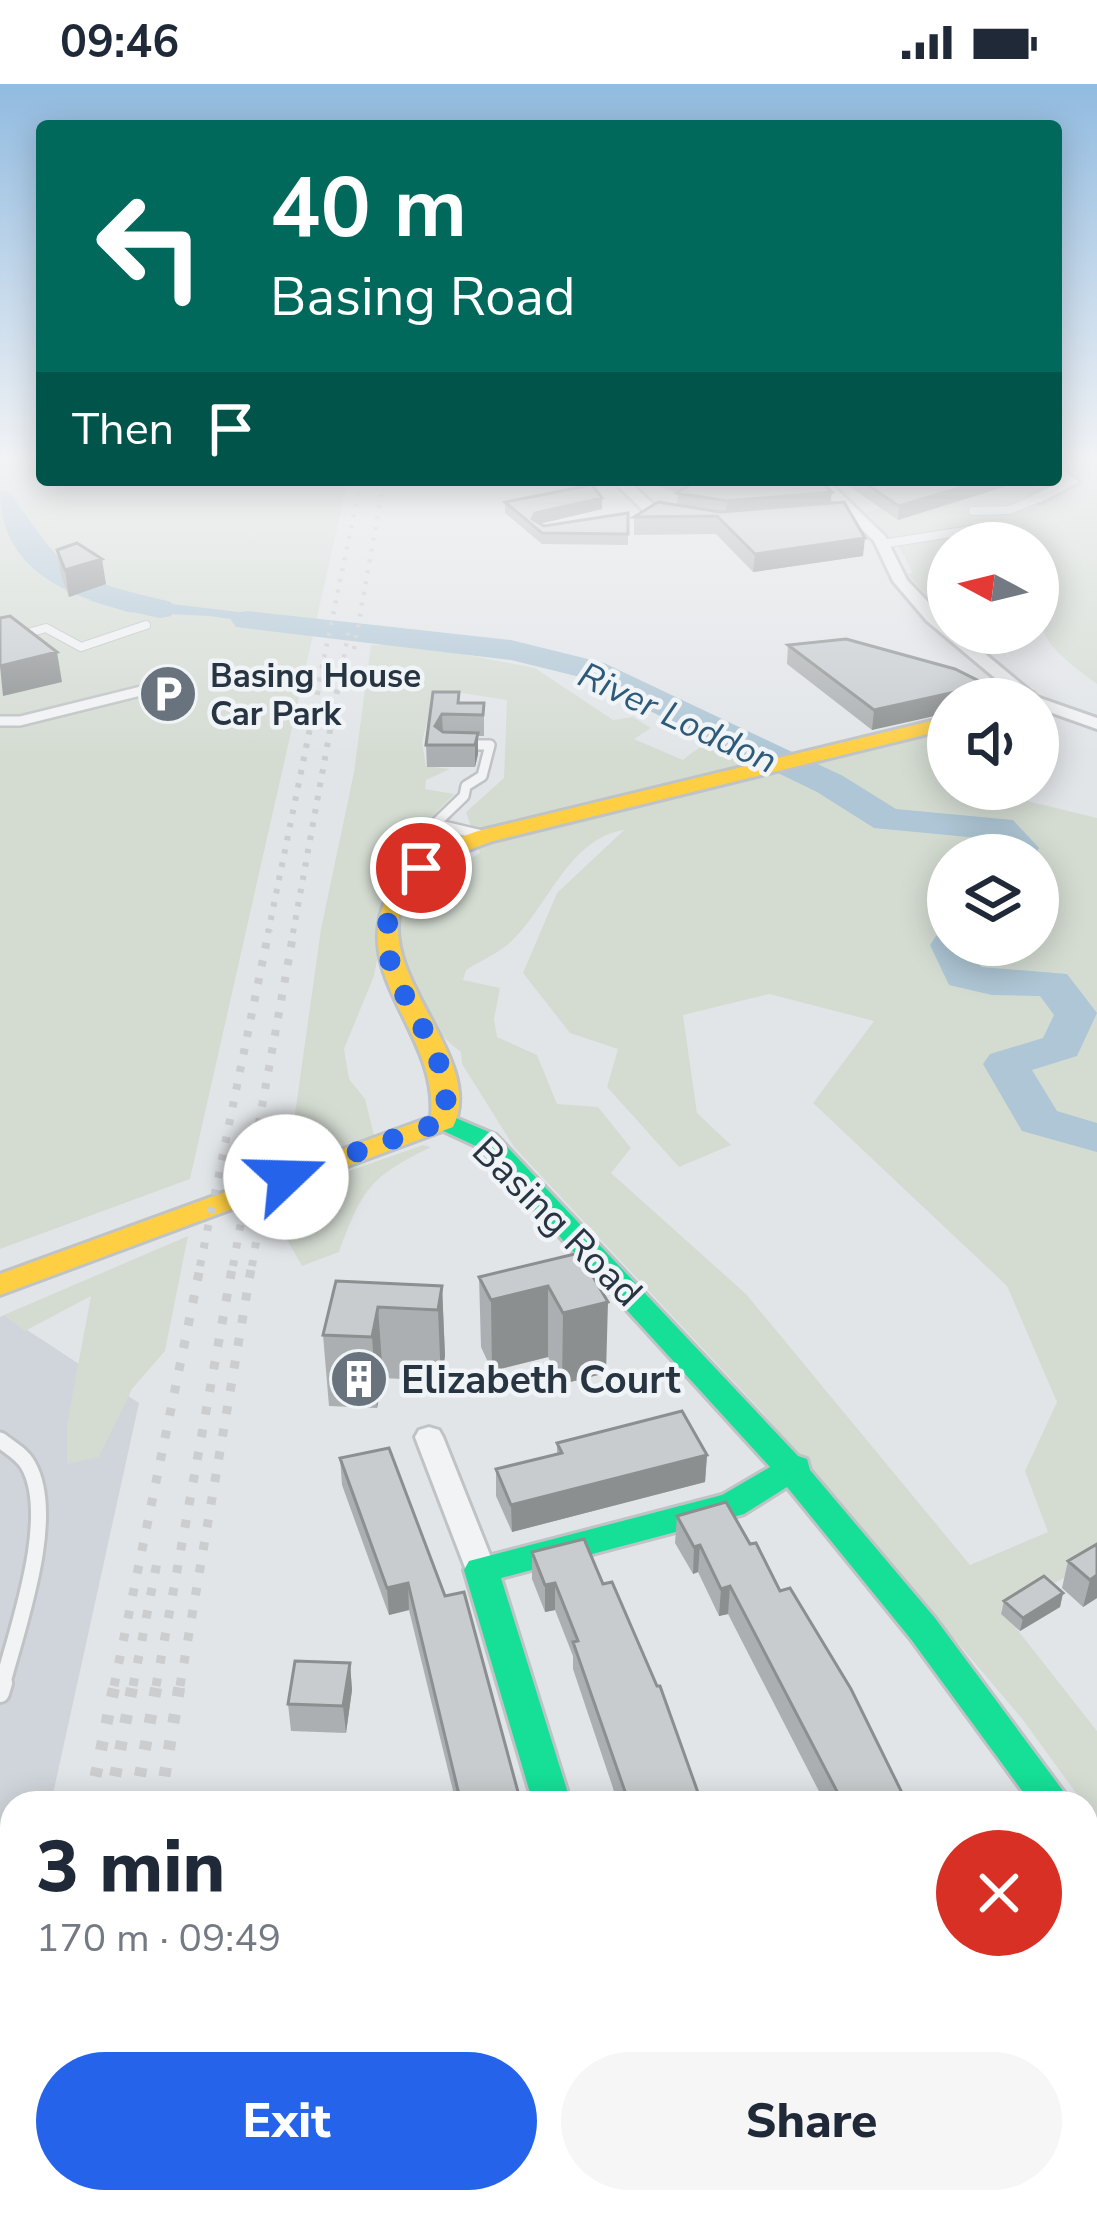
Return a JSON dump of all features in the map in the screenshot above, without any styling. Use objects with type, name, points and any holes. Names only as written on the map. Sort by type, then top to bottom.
[{"type":"street","points":[[889,556],[913,598],[948,634],[1004,678]]},
{"type":"street","points":[[1059,710],[1097,724]]},
{"type":"street","name":"Basing Road","points":[[927,728],[486,836],[439,855],[392,900],[386,947],[441,1069],[449,1096],[444,1121],[488,1141],[795,1467],[994,1719],[1045,1791]]},
{"type":"street","points":[[0,1285],[444,1121]]},
{"type":"street","points":[[429,1437],[482,1570],[548,1791]]},
{"type":"street","points":[[482,1570],[732,1505],[795,1467]]},
{"type":"lane","points":[[0,640],[46,628],[81,647],[146,625]]},
{"type":"lane","points":[[0,722],[153,688]]},
{"type":"lane","points":[[435,824],[464,796],[466,786],[482,776],[490,745],[444,744]]},
{"type":"lane","points":[[435,824],[486,836]]},
{"type":"lane","points":[[435,824],[439,855]]},
{"type":"lane","points":[[0,1440],[28,1465],[39,1502],[25,1590],[0,1694]]},
{"type":"shaded area","points":[[0,556],[331,556],[190,1179],[0,1249]]},
{"type":"shaded area","points":[[904,556],[927,556],[927,597],[908,574],[913,573]]},
{"type":"shaded area","points":[[1059,556],[1097,556],[1097,684],[1059,653]]},
{"type":"shaded area","points":[[371,645],[416,645],[535,668],[613,720],[633,717],[651,728],[634,739],[683,760],[719,740],[776,762],[747,780],[927,737],[927,810],[1059,809],[1097,818],[1097,1562],[1001,1609],[1097,1731],[1097,1791],[1075,1791],[1023,1720],[762,1412],[514,1147],[462,1064],[461,1052],[417,1000],[399,954],[403,910],[423,886],[480,853],[466,812],[504,778],[507,700],[462,693],[430,711],[422,742],[426,766],[450,769],[426,780],[425,789],[454,794],[432,817],[392,881],[374,976],[344,1049],[349,1079],[365,1099],[374,1135],[288,1164],[321,929],[354,772]],"holes":[[[624,830],[557,893],[523,973],[570,1033],[618,1049],[607,1087],[679,1167],[731,1145],[697,1113],[683,1015],[769,994],[874,1021],[813,1103],[1007,1286],[1057,1402],[1025,1471],[1048,1532],[970,1565],[746,1294],[611,1173],[631,1148],[598,1107],[557,1104],[537,1055],[497,1037],[494,1019],[500,988],[463,980],[466,970],[520,932],[587,847]]]},
{"type":"shaded area","points":[[423,1145],[431,1147],[394,1167],[371,1187],[339,1252],[302,1266],[278,1224],[283,1194]]},
{"type":"shaded area","points":[[188,1236],[165,1351],[132,1389],[99,1457],[67,1464],[67,1424],[91,1296],[25,1331],[4,1315]]},
{"type":"shaded area","points":[[4,1315],[139,1403],[54,1791],[0,1791],[0,1317]]},
{"type":"water","points":[[131,595],[314,621],[313,630],[209,616],[128,612],[88,600]]},
{"type":"building","points":[[60,556],[102,559],[65,570]]},
{"type":"building","points":[[10,616],[57,652],[0,666],[0,618]]},
{"type":"building","points":[[846,639],[973,678],[927,678],[927,698],[874,710],[788,645]]},
{"type":"building","points":[[433,692],[459,692],[458,703],[484,703],[483,715],[442,714],[435,726],[443,732],[478,733],[475,745],[426,745]]},
{"type":"building","points":[[579,1253],[608,1302],[563,1313],[548,1286],[491,1300],[479,1277]]},
{"type":"building","points":[[336,1281],[442,1286],[438,1310],[378,1307],[372,1337],[323,1335]]},
{"type":"building","points":[[682,1411],[707,1455],[511,1505],[496,1469],[562,1453],[557,1443]]},
{"type":"building","points":[[389,1448],[445,1596],[464,1592],[518,1791],[458,1791],[408,1583],[387,1588],[340,1458]]},
{"type":"building","points":[[726,1502],[750,1544],[756,1543],[780,1591],[790,1588],[851,1689],[901,1791],[837,1791],[730,1586],[721,1589],[700,1545],[694,1547],[677,1516]]},
{"type":"building","points":[[584,1539],[603,1584],[612,1582],[660,1686],[697,1791],[625,1791],[573,1642],[578,1641],[555,1583],[545,1585],[532,1552]]},
{"type":"building","points":[[1097,1544],[1097,1575],[1090,1580],[1068,1561]]},
{"type":"building","points":[[1044,1576],[1063,1593],[1023,1618],[1004,1601]]},
{"type":"building","points":[[295,1661],[350,1663],[343,1706],[288,1704]]},
{"type":"waterway","name":"River Loddon","points":[[40,556],[78,588],[160,609]]},
{"type":"waterway","name":"River Loddon","points":[[247,620],[511,650],[592,670],[830,784],[887,820],[1000,828],[1006,834]]},
{"type":"waterway","name":"River Loddon","points":[[960,966],[964,976],[992,982],[1052,983],[1076,1014],[1061,1047],[1006,1064],[1039,1121],[1097,1138]]},
{"type":"railway","points":[[322,668],[345,556]]},
{"type":"railway","points":[[354,649],[370,556]]},
{"type":"railway","points":[[342,668],[349,628]]},
{"type":"railway","points":[[268,933],[323,665]]},
{"type":"railway","points":[[293,933],[342,665]]},
{"type":"railway","points":[[200,1266],[269,930]]},
{"type":"railway","points":[[233,1266],[294,930]]},
{"type":"railway","points":[[252,1266],[269,1164]]},
{"type":"railway","points":[[114,1686],[201,1263]]},
{"type":"railway","points":[[156,1686],[233,1263]]},
{"type":"railway","points":[[180,1686],[252,1263]]},
{"type":"railway","points":[[133,1686],[159,1552]]},
{"type":"railway","points":[[92,1791],[115,1683]]},
{"type":"railway","points":[[112,1791],[133,1683]]},
{"type":"railway","points":[[137,1791],[157,1683]]},
{"type":"railway","points":[[162,1791],[180,1683]]},
{"type":"traffic: fast","points":[[444,1121],[487,1141],[711,1379],[922,1628],[1044,1791]]},
{"type":"traffic: fast","points":[[548,1791],[481,1570],[732,1505],[795,1467]]},
{"type":"traffic: slow","points":[[444,1121],[446,1091],[439,1062],[396,977],[388,948],[388,920],[402,890],[428,863],[486,836],[927,728]]},
{"type":"traffic: slow","points":[[0,1285],[444,1121]]},
{"type":"place","name":"Basing House Car Park","points":[[168,694]]},
{"type":"place","name":"Elizabeth Court","points":[[359,1379]]},
{"type":"route","points":[[286,1177],[444,1121],[449,1096],[441,1069],[386,947],[392,900],[421,868]]}]
